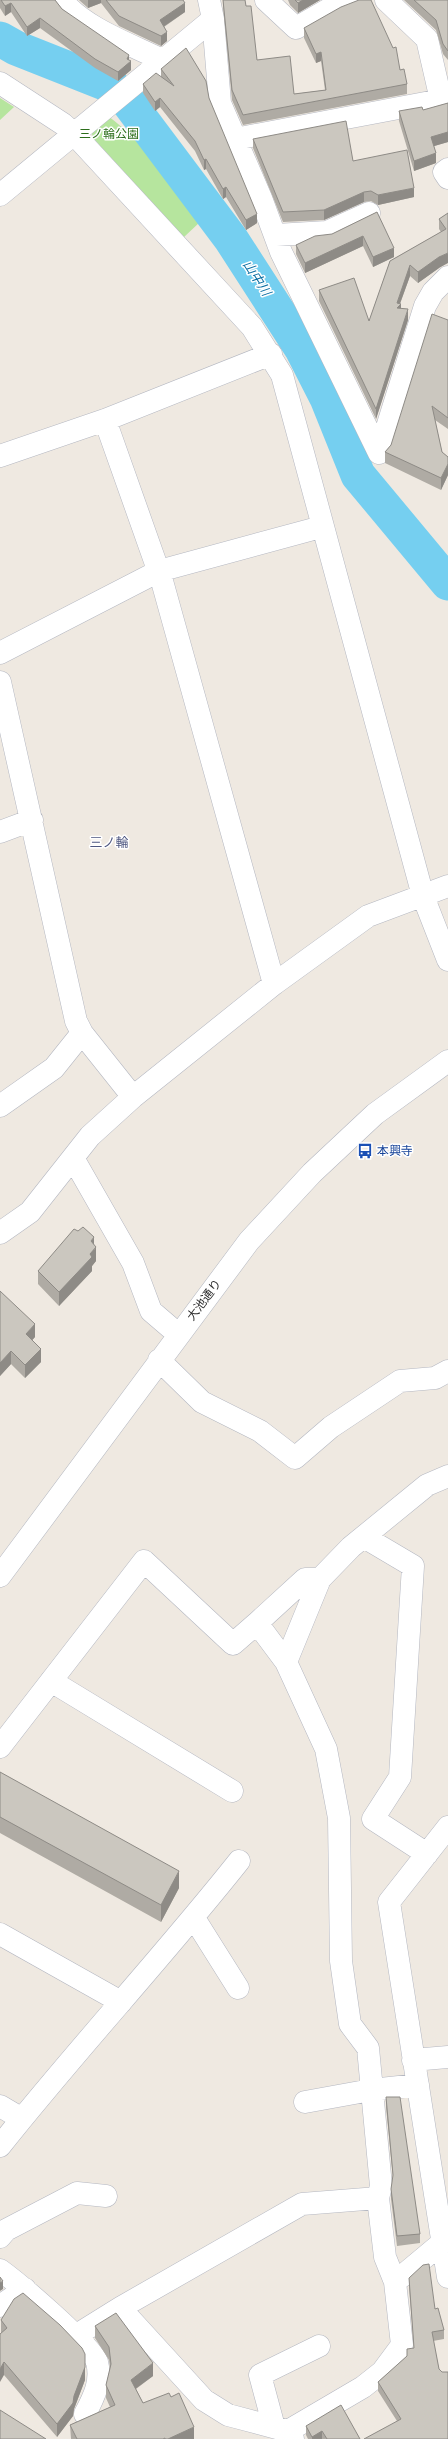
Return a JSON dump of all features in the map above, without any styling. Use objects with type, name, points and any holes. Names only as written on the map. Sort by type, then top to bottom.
[{"type":"street","points":[[62,0],[69,9],[107,33],[162,60]]},
{"type":"street","points":[[266,0],[296,28],[336,5],[352,0]]},
{"type":"street","points":[[235,139],[441,100],[426,39],[386,0]]},
{"type":"street","points":[[0,196],[73,133],[162,60],[211,9]]},
{"type":"street","points":[[211,9],[220,103],[276,235],[281,252],[379,453],[425,306],[443,290]]},
{"type":"street","points":[[0,83],[63,124],[73,133],[252,327],[271,354],[282,375],[423,896],[448,960]]},
{"type":"street","points":[[448,169],[444,172],[448,178]]},
{"type":"street","points":[[276,235],[326,232],[369,213]]},
{"type":"street","points":[[0,456],[105,420],[271,354]]},
{"type":"street","points":[[105,420],[159,571],[274,984]]},
{"type":"street","points":[[0,653],[159,571],[322,527]]},
{"type":"street","points":[[0,682],[76,1021],[82,1033],[133,1097]]},
{"type":"street","points":[[0,832],[32,820]]},
{"type":"street","points":[[0,1232],[30,1212],[90,1136],[133,1097],[274,984],[368,916],[448,886]]},
{"type":"street","points":[[0,1106],[54,1068],[82,1033]]},
{"type":"street","name":"大池通り","points":[[0,1576],[159,1360],[249,1241],[312,1173],[375,1114],[448,1061]]},
{"type":"street","points":[[73,1158],[133,1263],[151,1312],[179,1335]]},
{"type":"street","points":[[159,1360],[202,1402],[260,1431],[295,1458],[331,1427],[400,1381],[435,1378],[448,1371]]},
{"type":"street","points":[[286,1662],[320,1578],[364,1537],[427,1485],[448,1476]]},
{"type":"street","points":[[364,1537],[413,1566],[400,1777],[373,1819],[427,1854]]},
{"type":"street","points":[[0,1747],[144,1561],[233,1644],[305,1579],[320,1578]]},
{"type":"street","points":[[120,2308],[204,2400],[228,2415],[285,2432],[363,2387],[382,2372],[402,2345],[395,2282],[385,2256],[378,2198],[381,2186],[368,2048],[350,2024],[341,1961],[339,1818],[326,1749],[286,1662],[256,1623]]},
{"type":"street","points":[[51,1681],[232,1791]]},
{"type":"street","points":[[448,1827],[389,1902],[448,2277]]},
{"type":"street","points":[[0,2146],[194,1918],[239,1861]]},
{"type":"street","points":[[194,1918],[238,1988]]},
{"type":"street","points":[[0,1934],[121,2002]]},
{"type":"street","points":[[413,2060],[448,2057]]},
{"type":"street","points":[[305,2102],[371,2090],[418,2085]]},
{"type":"street","points":[[0,2106],[22,2119]]},
{"type":"street","points":[[0,2237],[6,2230],[77,2193],[106,2196]]},
{"type":"street","points":[[75,2336],[120,2308],[302,2204],[378,2198]]},
{"type":"street","points":[[395,2282],[443,2242]]},
{"type":"street","points":[[0,2270],[25,2289],[75,2336],[96,2360],[99,2374],[96,2392],[86,2414]]},
{"type":"street","points":[[0,2306],[25,2289]]},
{"type":"street","points":[[285,2432],[260,2375],[319,2346]]},
{"type":"green space","points":[[0,98],[14,107],[0,120]]},
{"type":"green space","name":"三ノ輪公園","points":[[108,116],[146,152],[200,222],[184,237],[93,138],[91,130]]},
{"type":"building","points":[[1,0],[55,0],[62,9],[129,55],[127,59],[131,61],[118,72],[95,59],[40,18],[27,27],[11,3],[5,6]]},
{"type":"building","points":[[106,0],[183,0],[185,3],[160,20],[167,32],[161,36],[119,16]]},
{"type":"building","points":[[223,0],[245,0],[246,6],[251,6],[257,60],[290,56],[294,94],[326,90],[321,52],[316,54],[304,28],[341,7],[359,0],[371,0],[393,48],[396,47],[400,70],[404,69],[407,84],[243,115],[232,90]]},
{"type":"building","points":[[295,0],[303,0],[298,3]]},
{"type":"building","points":[[414,0],[448,0],[448,51],[443,44],[436,20]]},
{"type":"building","points":[[186,48],[206,81],[209,98],[257,214],[246,220],[226,187],[223,189],[206,159],[204,160],[195,141],[160,98],[155,102],[143,84],[156,73],[174,86],[161,69]]},
{"type":"building","points":[[448,103],[448,132],[431,137],[436,153],[414,161],[399,111],[422,107],[423,110]]},
{"type":"building","points":[[346,121],[353,161],[407,150],[414,188],[378,195],[371,191],[364,192],[324,210],[283,212],[253,139]]},
{"type":"building","points":[[377,212],[394,248],[373,257],[363,236],[305,263],[296,245],[315,236],[332,234]]},
{"type":"building","points":[[448,213],[448,253],[439,257],[418,272],[410,265],[397,303],[401,304],[397,308],[408,309],[376,409],[319,290],[354,278],[369,321],[390,261],[446,229],[439,219]]},
{"type":"building","points":[[432,314],[448,320],[448,418],[432,406],[442,452],[448,457],[448,464],[441,478],[385,452],[391,445]]},
{"type":"building","points":[[83,1227],[94,1237],[91,1241],[96,1247],[90,1254],[92,1257],[59,1292],[38,1271],[74,1229],[78,1231]]},
{"type":"building","points":[[0,1291],[35,1324],[26,1334],[41,1349],[25,1365],[11,1351],[0,1363]]},
{"type":"building","points":[[0,1772],[179,1871],[161,1905],[0,1817]]},
{"type":"building","points":[[386,2097],[400,2097],[420,2234],[397,2236],[391,2189],[393,2175]]},
{"type":"building","points":[[429,2264],[435,2309],[438,2308],[444,2330],[432,2332],[439,2369],[442,2372],[448,2372],[448,2439],[364,2439],[401,2419],[378,2382],[407,2356],[407,2349],[414,2348],[409,2278],[423,2265]]},
{"type":"building","points":[[23,2293],[60,2325],[82,2348],[85,2354],[85,2367],[74,2396],[73,2403],[57,2424],[4,2362],[0,2369],[0,2334],[7,2328],[1,2320],[14,2299]]},
{"type":"building","points":[[116,2313],[153,2363],[131,2380],[143,2403],[169,2393],[171,2397],[179,2393],[194,2427],[168,2439],[77,2439],[70,2425],[115,2405],[106,2385],[111,2364],[109,2347],[95,2326]]},
{"type":"building","points":[[341,2405],[360,2439],[327,2439],[322,2431],[312,2437],[306,2426]]},
{"type":"building","points":[[0,2410],[46,2439],[0,2439]]},
{"type":"waterway","name":"山中川","points":[[0,39],[16,48],[112,86],[129,103],[231,239],[302,349],[327,398],[358,475],[448,583]]},
{"type":"place","name":"本興寺","points":[[365,1151]]},
{"type":"district","name":"三ノ輪","points":[[109,842]]}]
